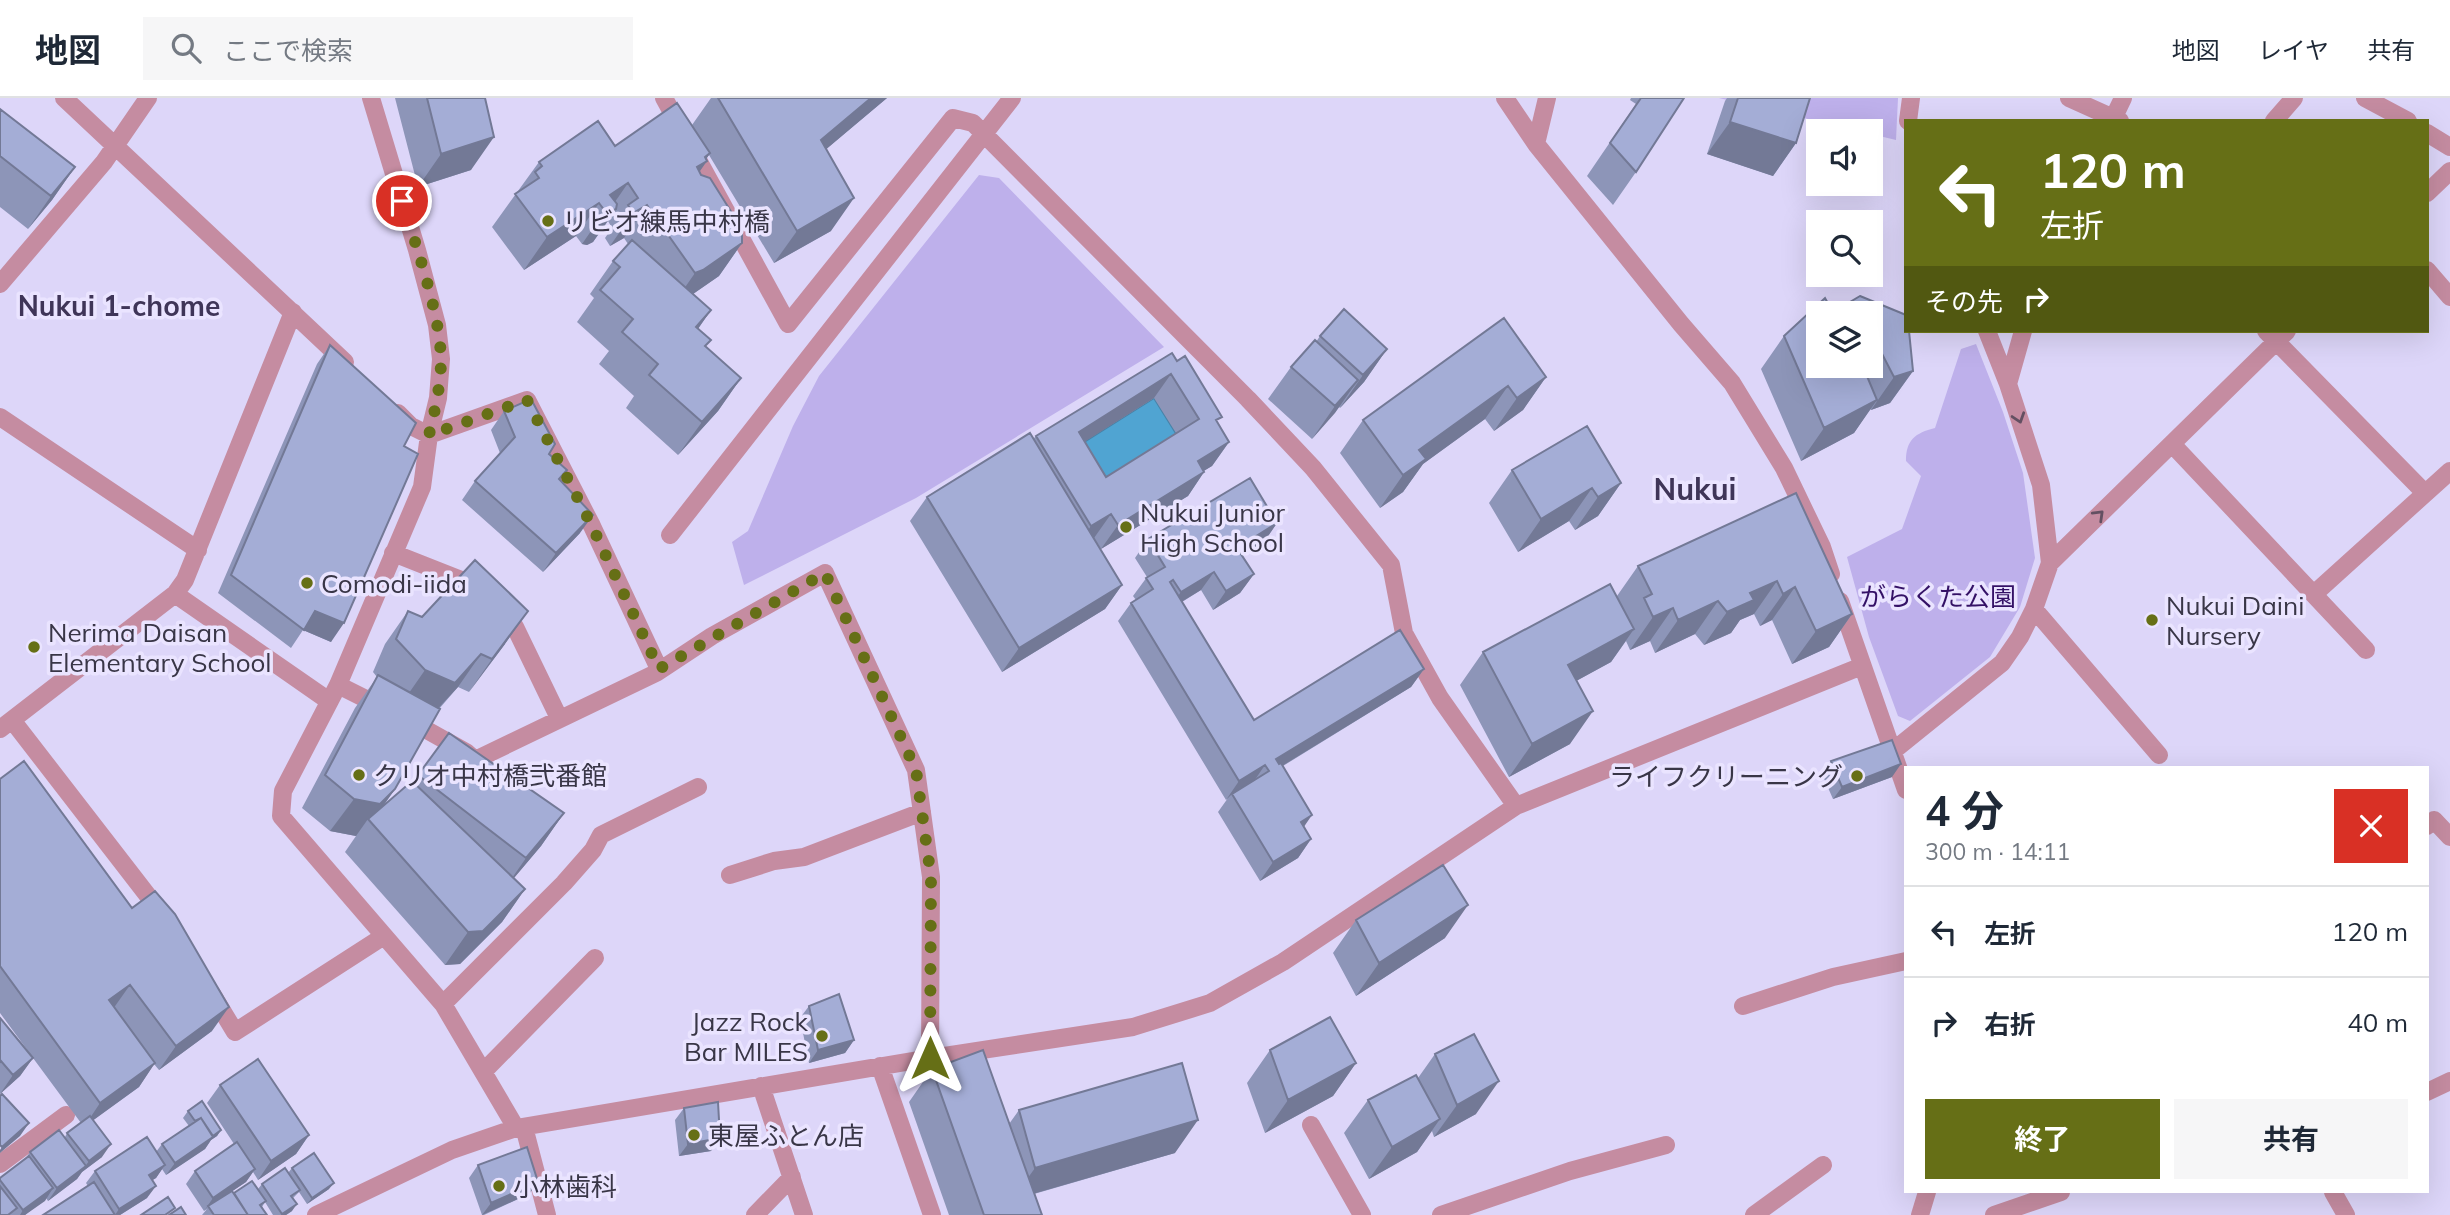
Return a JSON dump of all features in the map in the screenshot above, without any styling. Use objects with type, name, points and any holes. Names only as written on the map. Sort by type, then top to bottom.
[{"type":"street","points":[[64,98],[362,379]]},
{"type":"street","points":[[0,284],[104,162],[148,98]]},
{"type":"street","points":[[371,98],[437,325],[441,359],[438,398],[429,435],[422,486],[338,685],[283,791],[281,816],[443,1004],[520,1128],[547,1215]]},
{"type":"street","points":[[664,98],[788,324],[953,118],[973,123],[1304,458],[1391,565],[1404,633],[1440,698],[1516,806]]},
{"type":"street","points":[[670,535],[1012,98]]},
{"type":"street","points":[[1504,98],[1536,144],[1732,383],[1752,412],[1784,468],[1822,547],[1861,666],[1904,784]]},
{"type":"street","points":[[1536,144],[1547,98]]},
{"type":"street","points":[[1908,119],[1911,98]]},
{"type":"street","points":[[2070,98],[2113,119]]},
{"type":"street","points":[[2115,119],[2123,98]]},
{"type":"street","points":[[2276,119],[2294,98]]},
{"type":"street","points":[[2365,98],[2404,119]]},
{"type":"street","points":[[2429,134],[2450,147]]},
{"type":"street","points":[[2429,191],[2450,171]]},
{"type":"street","points":[[2429,272],[2450,297]]},
{"type":"street","points":[[170,924],[6,725],[175,594],[185,580],[293,312]]},
{"type":"street","points":[[1894,751],[2002,663],[2020,637],[2034,609],[2050,563],[2041,485],[2008,384],[1988,333]]},
{"type":"street","points":[[2008,384],[2021,333]]},
{"type":"street","points":[[2050,563],[2172,444],[2276,334],[2425,493]]},
{"type":"street","points":[[382,398],[411,426],[429,435],[527,400],[592,526],[659,669]]},
{"type":"street","points":[[0,417],[198,550]]},
{"type":"street","points":[[2172,444],[2367,650]]},
{"type":"street","points":[[2314,594],[2450,471]]},
{"type":"street","points":[[393,553],[464,581],[515,627],[559,718]]},
{"type":"street","points":[[338,685],[430,731],[475,760],[656,673],[825,573],[916,770],[931,877],[930,1058]]},
{"type":"street","points":[[175,594],[329,701]]},
{"type":"street","points":[[2034,609],[2160,755]]},
{"type":"street","points":[[316,1215],[452,1150],[520,1128],[880,1066],[1133,1027],[1209,1003],[1283,962],[1516,806],[1861,666]]},
{"type":"street","points":[[443,1004],[564,883],[593,850],[600,835],[698,787]]},
{"type":"street","points":[[730,875],[774,861],[804,857],[922,811]]},
{"type":"street","points":[[2429,824],[2434,820],[2450,837]]},
{"type":"street","points":[[206,984],[235,1032],[384,936]]},
{"type":"street","points":[[483,1072],[595,958]]},
{"type":"street","points":[[1743,1006],[1833,977],[1904,961]]},
{"type":"street","points":[[880,1066],[932,1215]]},
{"type":"street","points":[[2429,1091],[2450,1082]]},
{"type":"street","points":[[761,1086],[804,1215]]},
{"type":"street","points":[[0,1164],[66,1115]]},
{"type":"street","points":[[1311,1125],[1362,1215]]},
{"type":"street","points":[[1441,1215],[1570,1171],[1666,1145]]},
{"type":"street","points":[[1754,1215],[1823,1165]]},
{"type":"street","points":[[755,1215],[792,1177]]},
{"type":"street","points":[[1920,1215],[1927,1193]]},
{"type":"street","points":[[1994,1215],[2058,1193]]},
{"type":"street","points":[[2334,1193],[2346,1215]]},
{"type":"green space","points":[[1719,98],[1898,98],[1896,140],[1883,137],[1883,119],[1808,119]]},
{"type":"green space","points":[[979,175],[999,178],[1164,347],[916,498],[744,585],[732,542],[748,531],[793,426],[819,376]]},
{"type":"green space","name":"がらくた公園","points":[[1976,344],[2023,473],[2035,558],[2020,607],[1990,657],[1910,721],[1898,716],[1869,637],[1847,557],[1902,529],[1921,476],[1906,461],[1910,443],[1922,432],[1935,428],[1961,349]]},
{"type":"water","points":[[1154,398],[1182,443],[1089,501],[1062,456]]},
{"type":"building","points":[[427,98],[485,98],[494,137],[441,154]]},
{"type":"building","points":[[718,98],[871,98],[821,140],[854,198],[797,231]]},
{"type":"building","points":[[1641,98],[1684,98],[1636,172],[1610,143]]},
{"type":"building","points":[[1738,98],[1810,98],[1796,143],[1730,122]]},
{"type":"building","points":[[677,103],[710,153],[705,157],[707,161],[697,167],[701,175],[710,178],[742,229],[742,243],[695,273],[647,205],[633,213],[628,205],[638,198],[628,183],[610,195],[617,204],[616,209],[605,211],[599,203],[547,237],[515,194],[539,178],[535,172],[542,166],[539,162],[598,121],[615,146]]},
{"type":"building","points":[[0,109],[75,167],[51,196],[0,156]]},
{"type":"building","points":[[632,240],[711,310],[696,327],[711,340],[705,346],[741,378],[702,422],[649,375],[658,364],[622,332],[633,319],[600,290],[620,267],[613,261]]},
{"type":"building","points":[[1860,296],[1872,301],[1852,301]]},
{"type":"building","points":[[1883,306],[1904,314],[1904,333],[1909,333],[1913,371],[1894,377],[1883,356]]},
{"type":"building","points":[[1344,309],[1387,349],[1363,375],[1320,336]]},
{"type":"building","points":[[1806,316],[1806,378],[1868,378],[1877,400],[1824,428],[1784,336]]},
{"type":"building","points":[[1504,318],[1546,377],[1517,398],[1508,386],[1419,450],[1426,459],[1403,475],[1363,420]]},
{"type":"building","points":[[1315,340],[1358,380],[1335,406],[1291,367]]},
{"type":"building","points":[[330,345],[416,423],[404,446],[418,454],[344,623],[315,611],[304,630],[231,575]]},
{"type":"building","points":[[1172,353],[1177,361],[1185,356],[1222,417],[1216,420],[1229,442],[1198,461],[1204,472],[1118,525],[1111,514],[1091,526],[1036,436]],"holes":[[[1171,374],[1199,419],[1106,477],[1079,432]]]},
{"type":"building","points":[[531,399],[555,444],[549,454],[567,470],[559,479],[593,515],[556,553],[475,481],[515,437],[504,411]]},
{"type":"building","points":[[1587,426],[1621,483],[1598,497],[1592,488],[1541,519],[1512,470]]},
{"type":"building","points":[[1030,433],[1122,585],[1019,648],[927,497]]},
{"type":"building","points":[[1250,478],[1277,523],[1237,548],[1254,574],[1226,591],[1214,572],[1181,592],[1173,580],[1170,582],[1254,720],[1400,630],[1424,669],[1276,759],[1312,815],[1301,822],[1311,839],[1273,862],[1232,794],[1269,771],[1265,765],[1239,781],[1131,603],[1153,589],[1146,578],[1165,567],[1148,539]]},
{"type":"building","points":[[1796,493],[1852,614],[1816,631],[1795,587],[1783,594],[1777,581],[1750,593],[1754,600],[1727,612],[1718,601],[1678,620],[1673,608],[1653,617],[1644,598],[1652,594],[1638,566]]},
{"type":"building","points":[[475,560],[528,611],[492,659],[481,654],[455,683],[425,670],[396,639],[408,611],[422,617]]},
{"type":"building","points":[[1610,584],[1634,629],[1568,665],[1593,711],[1532,744],[1483,652]]},
{"type":"building","name":"クリオ中村橋弐番館","points":[[378,675],[440,709],[395,789],[380,804],[354,799],[325,775]]},
{"type":"building","points":[[449,733],[564,813],[526,858],[418,775]]},
{"type":"building","points":[[1892,740],[1901,764],[1842,787],[1831,761]]},
{"type":"building","points":[[24,761],[132,908],[155,891],[175,914],[229,1007],[176,1046],[130,985],[109,1000],[155,1063],[100,1103],[0,966],[0,779]]},
{"type":"building","points":[[412,781],[525,889],[483,931],[468,932],[368,819]]},
{"type":"building","points":[[1443,865],[1468,905],[1379,963],[1356,920]]},
{"type":"building","points":[[839,994],[854,1040],[818,1050],[809,1006]]},
{"type":"building","points":[[1330,1017],[1356,1063],[1288,1100],[1270,1050]]},
{"type":"building","points":[[0,1018],[33,1058],[13,1075],[0,1062]]},
{"type":"building","points":[[1474,1034],[1499,1081],[1457,1105],[1435,1054]]},
{"type":"building","points":[[983,1050],[1042,1215],[984,1215],[932,1069]]},
{"type":"building","points":[[258,1059],[309,1135],[271,1161],[220,1085]]},
{"type":"building","points":[[1182,1063],[1198,1120],[1035,1168],[1019,1110]]},
{"type":"building","points":[[1416,1075],[1440,1119],[1392,1147],[1368,1100]]},
{"type":"building","points":[[2,1094],[29,1123],[2,1147],[0,1096]]},
{"type":"building","points":[[202,1101],[221,1130],[213,1136],[201,1118],[195,1121],[188,1111]]},
{"type":"building","points":[[718,1102],[720,1138],[688,1144],[684,1108]]},
{"type":"building","points":[[90,1116],[111,1144],[89,1161],[67,1133]]},
{"type":"building","points":[[201,1118],[213,1137],[175,1163],[162,1144]]},
{"type":"building","points":[[59,1130],[86,1166],[57,1188],[30,1152]]},
{"type":"building","points":[[147,1137],[165,1165],[149,1175],[156,1186],[119,1209],[95,1171]]},
{"type":"building","points":[[237,1142],[255,1169],[213,1198],[195,1171]]},
{"type":"building","points":[[527,1147],[538,1182],[491,1203],[478,1165]]},
{"type":"building","points":[[314,1153],[334,1183],[312,1198],[292,1168]]},
{"type":"building","points":[[29,1156],[53,1188],[23,1210],[0,1178]]},
{"type":"building","points":[[285,1168],[300,1190],[291,1196],[297,1204],[282,1214],[262,1184]]},
{"type":"building","points":[[252,1181],[266,1201],[260,1205],[267,1215],[248,1215],[234,1193]]},
{"type":"building","points":[[94,1182],[115,1215],[43,1215]]},
{"type":"building","points":[[0,1186],[17,1208],[8,1215],[0,1215]]},
{"type":"building","points":[[232,1191],[248,1215],[214,1215],[208,1206]]},
{"type":"building","points":[[168,1197],[175,1208],[165,1215],[141,1215]]},
{"type":"building","points":[[181,1207],[186,1215],[169,1215]]},
{"type":"place","name":"リビオ練馬中村橋","points":[[548,221]]},
{"type":"place","name":"Nukui Junior High School","points":[[1126,527]]},
{"type":"place","name":"Comodi-iida","points":[[307,583]]},
{"type":"place","name":"Nukui Daini Nursery","points":[[2152,620]]},
{"type":"place","name":"Nerima Daisan Elementary School","points":[[34,647]]},
{"type":"place","name":"クリオ中村橋弐番館","points":[[359,775]]},
{"type":"place","name":"ライフクリーニング","points":[[1857,776]]},
{"type":"place","name":"Jazz Rock Bar MILES","points":[[822,1036]]},
{"type":"place","name":"東屋ふとん店","points":[[694,1135]]},
{"type":"place","name":"小林歯科","points":[[499,1186]]},
{"type":"district","name":"Nukui 1-chome","points":[[119,305]]},
{"type":"district","name":"Nukui","points":[[1695,489]]},
{"type":"route","points":[[402,201],[437,325],[441,359],[438,398],[429,435],[527,400],[592,526],[659,669],[825,573],[916,770],[931,877],[930,1058]]}]
